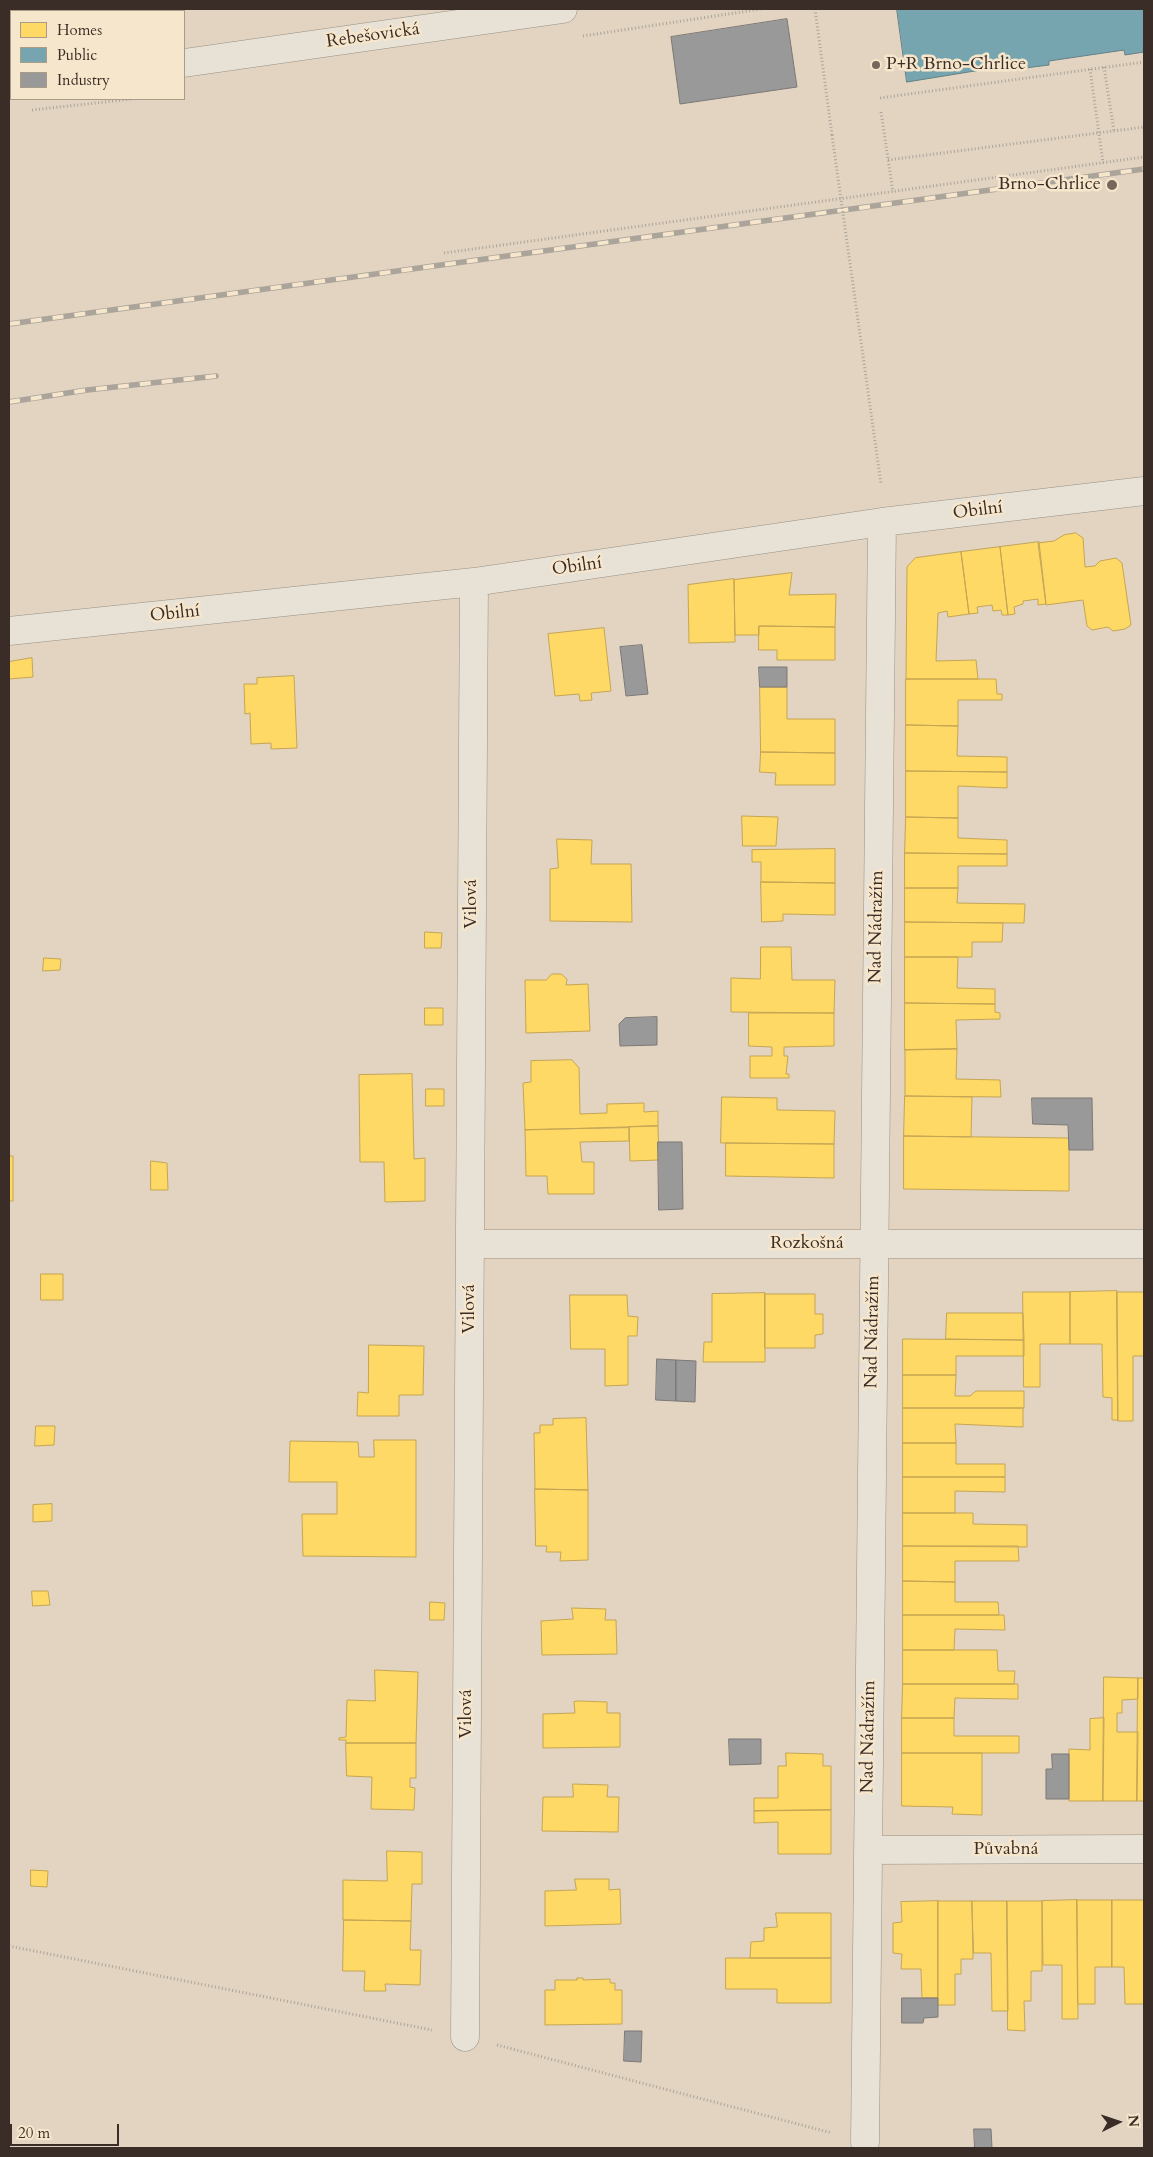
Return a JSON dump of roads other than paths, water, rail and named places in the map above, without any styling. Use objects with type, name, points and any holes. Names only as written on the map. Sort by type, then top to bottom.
[{"type":"street","name":"Rebešovická","points":[[185,63],[563,9]]},
{"type":"street","name":"Obilní","points":[[9,631],[474,582],[882,522],[1144,491]]},
{"type":"street","name":"Nad Nádražím","points":[[865,2142],[882,522]]},
{"type":"street","name":"Vilová","points":[[465,2036],[474,582]]},
{"type":"street","name":"Rozkošná","points":[[470,1244],[1144,1244]]},
{"type":"street","name":"Půvabná","points":[[868,1850],[1144,1849]]},
{"type":"railway","points":[[9,324],[1144,169]]},
{"type":"railway","points":[[9,402],[87,390],[216,376]]},
{"type":"place","name":"P+R Brno-Chrlice","points":[[876,65]]},
{"type":"place","name":"Brno-Chrlice","points":[[1112,185]]}]
